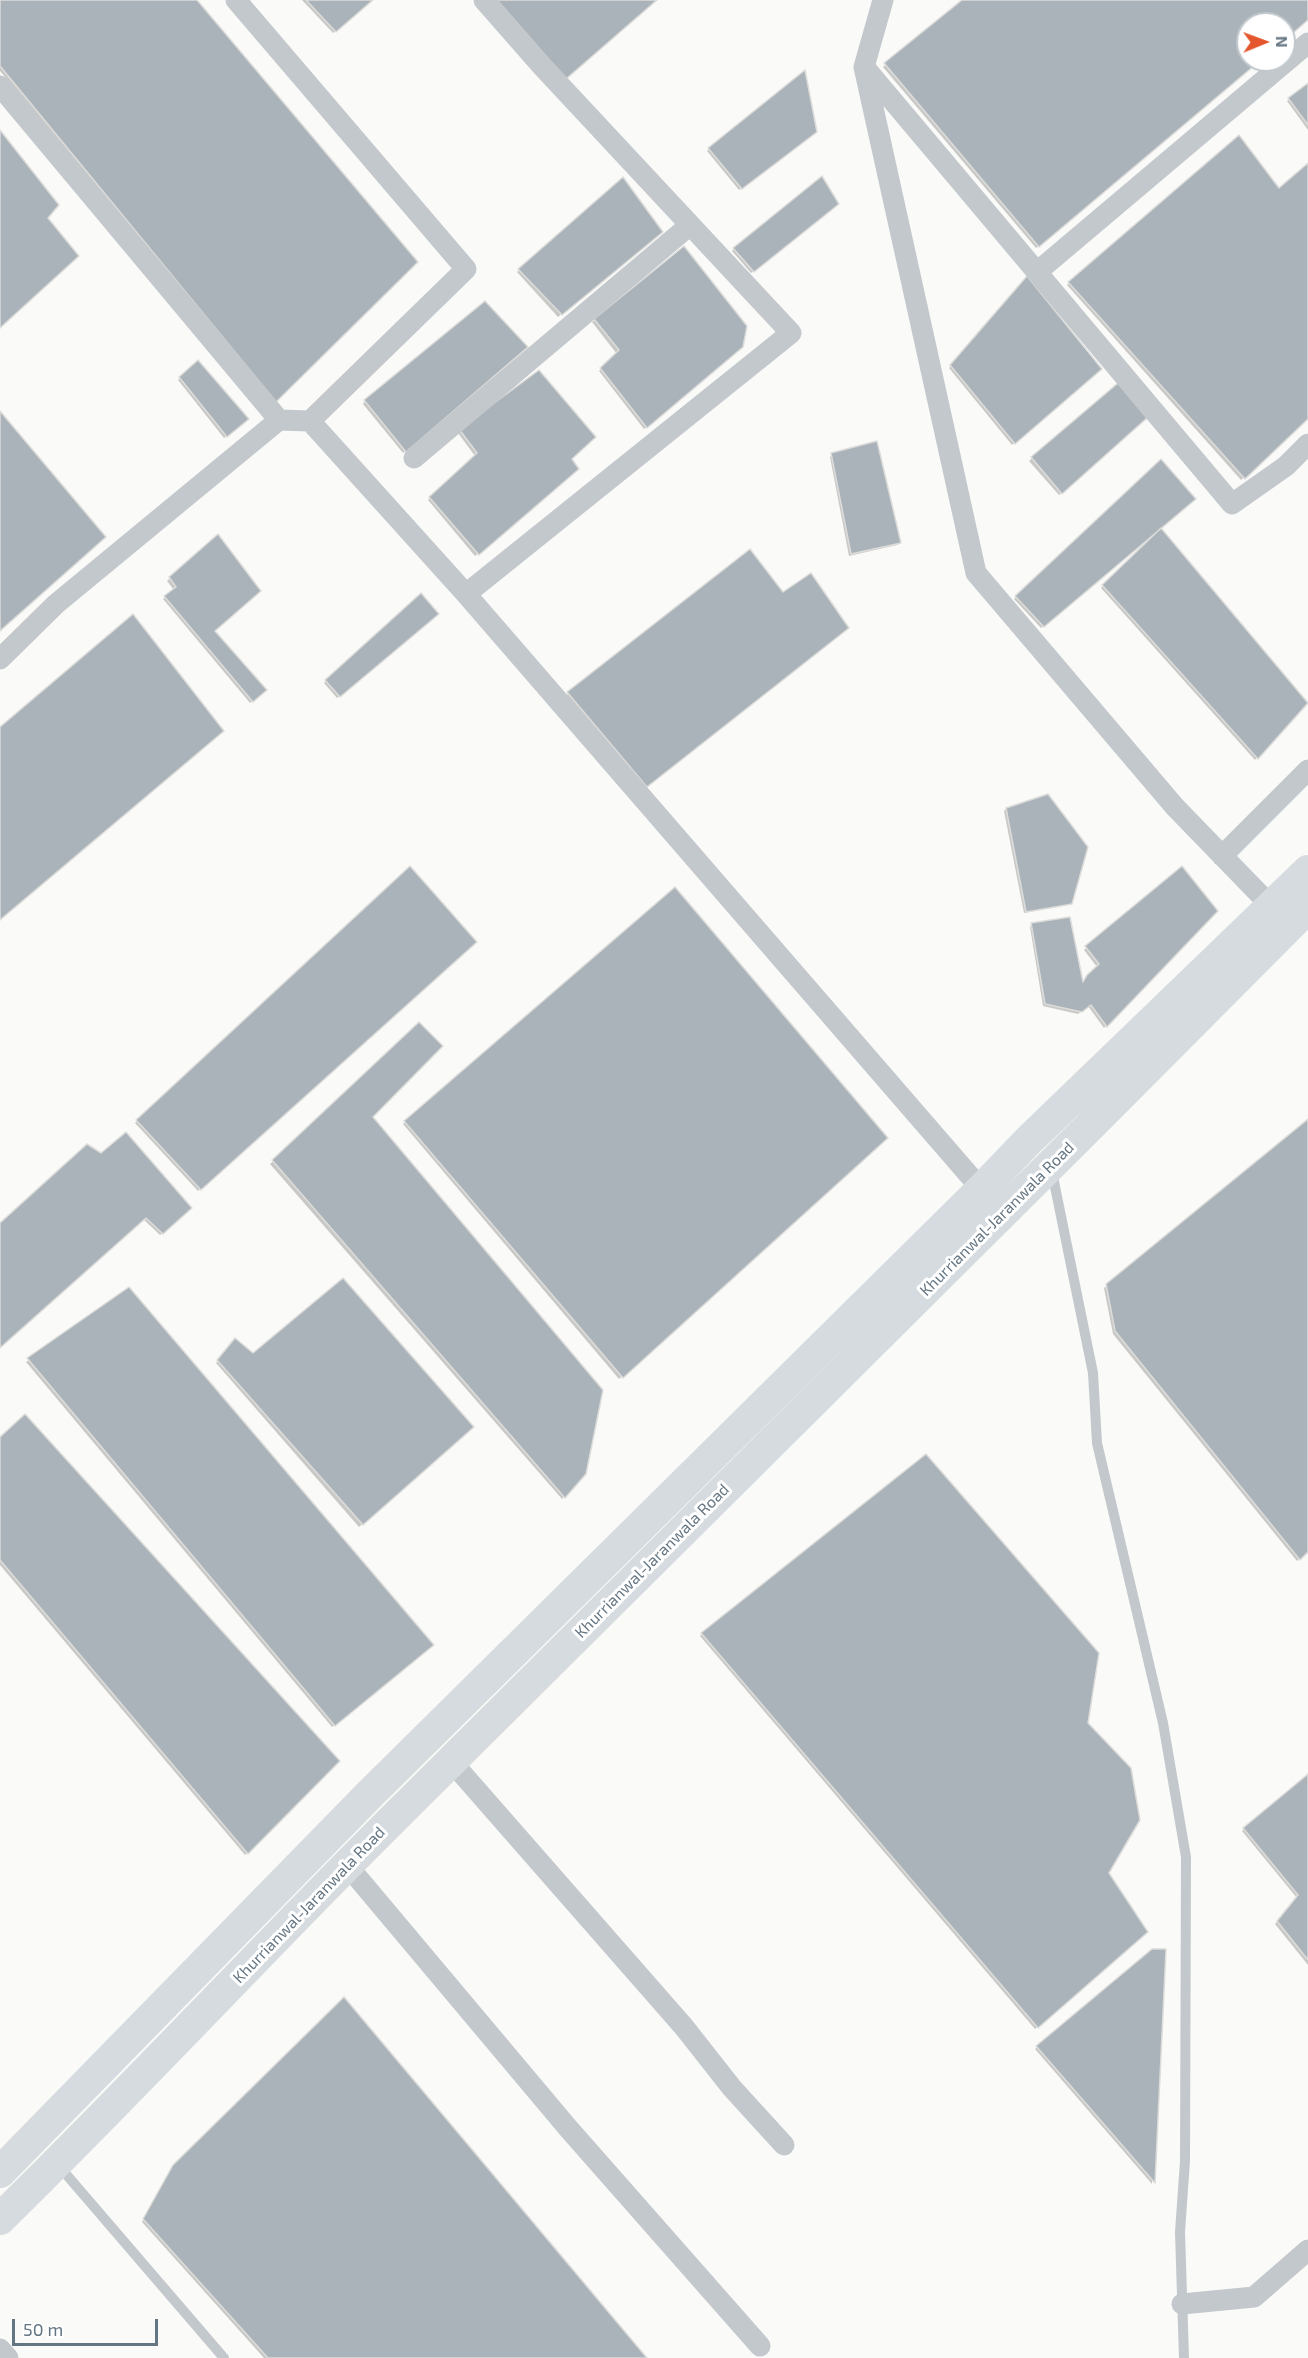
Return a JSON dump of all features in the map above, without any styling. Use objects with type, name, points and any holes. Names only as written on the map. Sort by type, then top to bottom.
[{"type":"main road","name":"Khurrianwal-Jaranwala Road","points":[[0,2172],[369,1795],[1028,1141],[1308,871]]},
{"type":"main road","name":"Khurrianwal-Jaranwala Road","points":[[0,2219],[347,1865],[1308,907]]},
{"type":"street","points":[[0,659],[56,604],[279,420],[310,421],[466,269],[236,0]]},
{"type":"street","points":[[466,594],[791,333],[541,65],[484,0]]},
{"type":"street","points":[[882,0],[864,67],[976,573],[1175,807],[1272,907]]},
{"type":"street","points":[[1037,272],[1308,43]]},
{"type":"street","points":[[864,67],[1232,504],[1286,466],[1308,444]]},
{"type":"street","points":[[0,86],[279,420]]},
{"type":"street","points":[[414,458],[690,225]]},
{"type":"street","points":[[310,421],[466,594],[981,1190],[1004,1212]]},
{"type":"street","points":[[1222,856],[1308,770]]},
{"type":"street","points":[[451,1761],[684,2026],[732,2088],[784,2145]]},
{"type":"street","points":[[347,1865],[568,2128],[760,2346]]},
{"type":"street","points":[[1182,2304],[1254,2297],[1308,2250]]},
{"type":"street","points":[[0,2349],[8,2358]]},
{"type":"lane","points":[[1050,1166],[1093,1373],[1097,1443],[1162,1723],[1186,1857],[1185,2161],[1180,2232],[1184,2358]]},
{"type":"lane","points":[[57,2163],[224,2358]]},
{"type":"building","points":[[0,0],[197,0],[418,262],[276,402],[0,66]]},
{"type":"building","points":[[306,0],[373,0],[336,32]]},
{"type":"building","points":[[497,0],[657,0],[566,79]]},
{"type":"building","points":[[962,0],[1308,0],[1308,20],[1296,30],[1296,12],[1236,12],[1236,72],[1247,72],[1039,247],[884,63]]},
{"type":"building","points":[[805,70],[817,132],[742,189],[708,148]]},
{"type":"building","points":[[1308,83],[1308,125],[1288,98]]},
{"type":"building","points":[[0,130],[59,205],[48,218],[79,256],[0,328]]},
{"type":"building","points":[[1239,135],[1279,188],[1308,163],[1308,419],[1245,479],[1068,282]]},
{"type":"building","points":[[822,176],[839,204],[754,272],[733,248]]},
{"type":"building","points":[[623,177],[663,232],[562,315],[518,269]]},
{"type":"building","points":[[684,246],[747,326],[743,347],[647,428],[600,368],[619,350],[594,319]]},
{"type":"building","points":[[1027,276],[1102,369],[1015,444],[950,365]]},
{"type":"building","points":[[485,301],[528,347],[406,452],[364,400]]},
{"type":"building","points":[[198,360],[249,419],[227,437],[179,377]]},
{"type":"building","points":[[539,370],[596,437],[572,459],[579,469],[479,555],[429,497],[477,453],[459,429]]},
{"type":"building","points":[[1118,383],[1147,418],[1062,494],[1031,457]]},
{"type":"building","points":[[0,411],[106,537],[0,631]]},
{"type":"building","points":[[877,441],[901,543],[851,554],[831,453]]},
{"type":"building","points":[[1161,459],[1196,499],[1044,627],[1015,596]]},
{"type":"building","points":[[1161,528],[1308,703],[1258,759],[1102,585]]},
{"type":"building","points":[[218,534],[261,591],[215,631],[267,690],[253,702],[164,596],[176,587],[169,577]]},
{"type":"building","points":[[750,549],[783,592],[811,573],[849,628],[647,787],[567,692]]},
{"type":"building","points":[[421,593],[439,614],[340,697],[325,680]]},
{"type":"building","points":[[133,614],[224,731],[0,920],[0,727]]},
{"type":"building","points":[[1048,794],[1088,847],[1072,904],[1026,912],[1006,808]]},
{"type":"building","points":[[410,866],[477,942],[201,1190],[136,1120]]},
{"type":"building","points":[[1182,866],[1218,911],[1107,1027],[1091,1005],[1082,1012],[1045,1004],[1031,923],[1070,917],[1083,982],[1099,964],[1085,946]]},
{"type":"building","points":[[675,887],[888,1138],[623,1378],[404,1121]]},
{"type":"building","points":[[419,1022],[443,1046],[373,1117],[603,1390],[586,1474],[565,1498],[272,1160]]},
{"type":"building","points":[[1308,1119],[1308,1552],[1300,1560],[1115,1331],[1106,1284]]},
{"type":"building","points":[[126,1132],[192,1208],[163,1234],[146,1218],[0,1348],[0,1223],[87,1144],[101,1153]]},
{"type":"building","points":[[343,1278],[474,1427],[363,1525],[217,1360],[235,1338],[253,1353]]},
{"type":"building","points":[[129,1287],[434,1645],[335,1726],[27,1358]]},
{"type":"building","points":[[25,1414],[340,1761],[248,1854],[0,1560],[0,1437]]},
{"type":"building","points":[[926,1454],[1099,1653],[1088,1723],[1131,1768],[1140,1820],[1109,1873],[1148,1932],[1038,2028],[701,1633]]},
{"type":"building","points":[[1308,1774],[1308,1960],[1277,1921],[1298,1895],[1243,1828]]},
{"type":"building","points":[[1152,1949],[1166,1949],[1155,2183],[1036,2046]]},
{"type":"building","points":[[344,1997],[647,2358],[268,2358],[143,2219],[173,2165]]}]
